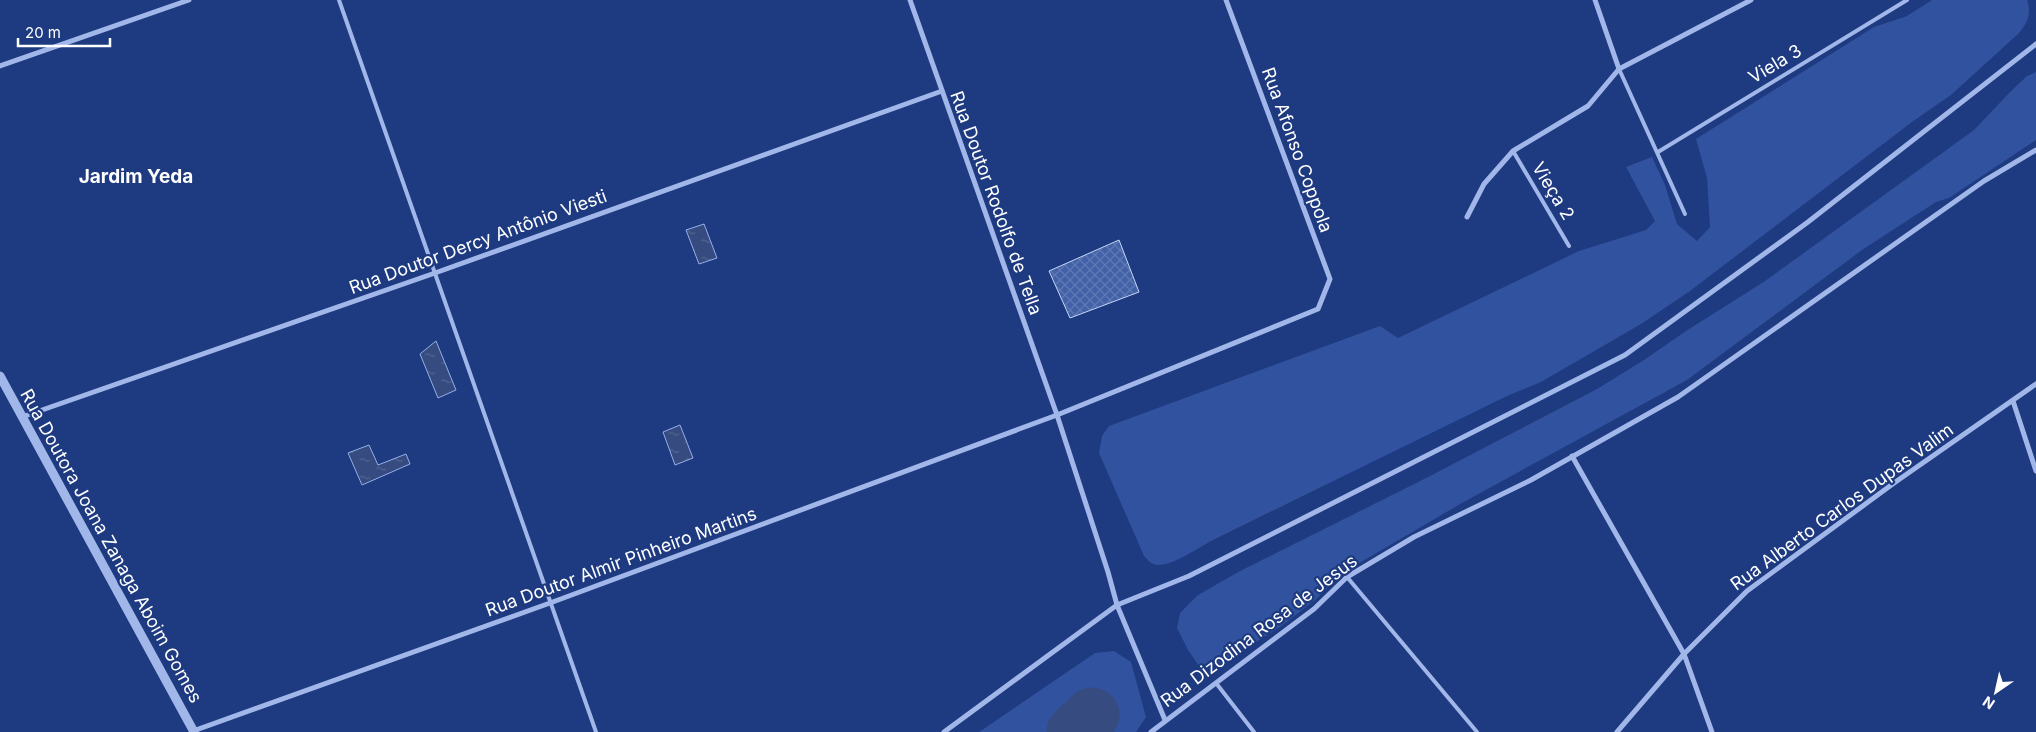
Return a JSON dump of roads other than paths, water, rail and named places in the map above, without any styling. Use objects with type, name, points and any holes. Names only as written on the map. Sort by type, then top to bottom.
[{"type":"street","points":[[0,66],[189,0]]},
{"type":"street","name":"Rua Doutor Rodolfo de Tella","points":[[910,0],[1057,415],[1117,605],[1166,720]]},
{"type":"street","name":"Rua Afonso Coppola","points":[[1226,0],[1330,279],[1318,309]]},
{"type":"street","points":[[1595,0],[1620,69]]},
{"type":"street","points":[[1467,217],[1484,184],[1513,150],[1588,106],[1620,69],[1750,0]]},
{"type":"street","points":[[944,732],[1117,605],[1189,576],[1624,355],[1808,222],[2036,44]]},
{"type":"street","name":"Rua Doutor Dercy Antônio Viesti","points":[[22,418],[942,91]]},
{"type":"street","name":"Rua Dizodina Rosa de Jesus","points":[[1151,732],[1314,609],[1347,577],[1414,537],[1531,480],[1678,397],[1984,181],[2036,150]]},
{"type":"street","name":"Rua Doutor Almir Pinheiro Martins","points":[[193,731],[550,603],[1057,415],[1318,309]]},
{"type":"street","name":"Rua Doutora Joana Zanaga Aboim Gomes","points":[[0,376],[193,731]]},
{"type":"street","name":"Rua Alberto Carlos Dupas Valim","points":[[1616,732],[1684,654],[1747,591],[1894,482],[2036,384]]},
{"type":"street","points":[[2013,401],[2036,471]]},
{"type":"street","points":[[1572,456],[1684,654],[1712,732]]},
{"type":"lane","points":[[339,0],[596,732]]},
{"type":"lane","name":"Viela 3","points":[[1658,152],[1907,0]]},
{"type":"lane","points":[[1620,69],[1685,214]]},
{"type":"lane","name":"Vieça 2","points":[[1513,150],[1569,246]]},
{"type":"lane","points":[[1347,577],[1477,732]]},
{"type":"lane","points":[[1216,683],[1254,732]]},
{"type":"water","points":[[704,224],[717,258],[699,264],[686,230]]},
{"type":"water","points":[[436,341],[456,390],[438,398],[420,354]]},
{"type":"water","points":[[680,425],[693,458],[675,465],[663,432]]},
{"type":"water","points":[[369,445],[378,465],[406,454],[410,464],[362,485],[348,453]]},
{"type":"waterway","points":[[1074,732],[1092,715]]},
{"type":"district","name":"Jardim Yeda","points":[[136,176]]}]
